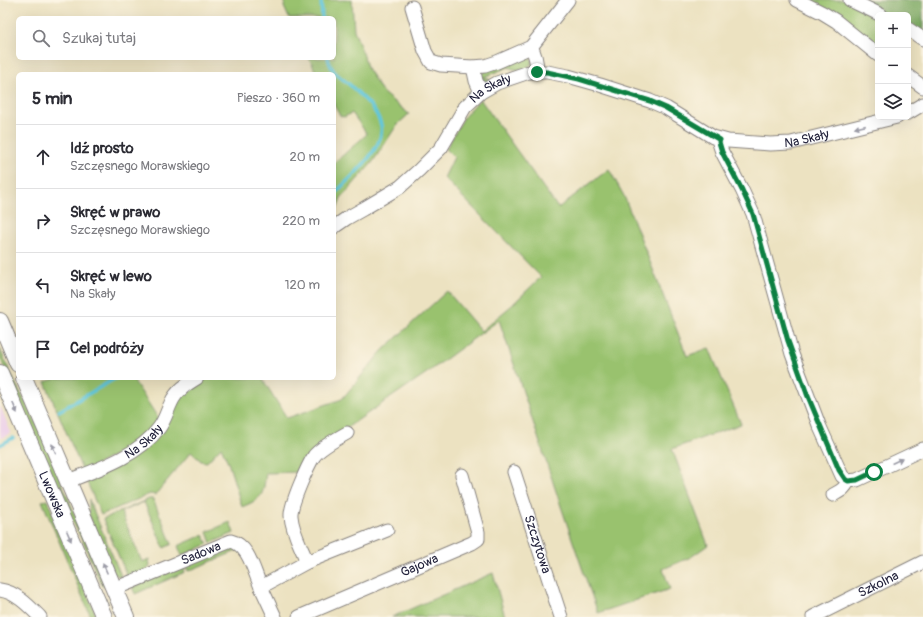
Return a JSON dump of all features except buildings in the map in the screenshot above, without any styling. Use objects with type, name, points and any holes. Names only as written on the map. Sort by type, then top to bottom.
[{"type":"main road","points":[[0,321],[16,359]]},
{"type":"main road","name":"Lwowska","points":[[0,373],[104,617]]},
{"type":"main road","name":"Lwowska","points":[[25,380],[126,617]]},
{"type":"main road","points":[[84,572],[94,585],[102,591],[114,590]]},
{"type":"street","points":[[412,7],[425,51],[431,62],[441,65],[473,67],[485,66],[497,62],[531,47],[568,0]]},
{"type":"street","points":[[797,0],[836,21],[875,53]]},
{"type":"street","points":[[850,0],[875,12]]},
{"type":"street","points":[[911,31],[923,39]]},
{"type":"street","points":[[531,47],[537,59],[537,72]]},
{"type":"street","points":[[473,67],[476,81],[481,92]]},
{"type":"street","name":"Na Skały","points":[[336,226],[400,187],[419,170],[441,148],[465,108],[481,92],[492,85],[522,73],[547,72],[579,79],[650,101],[666,108],[720,140],[791,143],[885,120]]},
{"type":"street","points":[[911,78],[923,87]]},
{"type":"street","points":[[911,111],[923,104]]},
{"type":"street","points":[[720,140],[719,142],[722,152],[753,214],[788,341],[807,394],[839,470],[845,479],[852,481],[862,478],[923,449]]},
{"type":"street","name":"Na Skały","points":[[68,481],[113,462],[136,450],[159,428],[178,392],[194,380]]},
{"type":"street","points":[[307,562],[295,530],[291,517],[291,511],[314,456],[347,433]]},
{"type":"street","name":"Szczytowa","points":[[514,472],[561,617]]},
{"type":"street","name":"Gajowa","points":[[299,617],[472,543],[478,539],[478,532],[462,475]]},
{"type":"street","points":[[833,495],[843,490],[848,481]]},
{"type":"street","points":[[275,617],[261,587],[307,562],[387,530]]},
{"type":"street","name":"Sadowa","points":[[114,590],[231,541],[237,543],[245,550],[261,587]]},
{"type":"street","name":"Szkolna","points":[[812,617],[923,562]]},
{"type":"street","points":[[0,590],[8,591],[13,594],[40,617]]},
{"type":"shaded area","points":[[0,405],[11,433],[0,439]]},
{"type":"green space","points":[[285,0],[352,0],[354,30],[367,68],[383,93],[409,114],[397,125],[372,163],[341,198],[336,211],[336,161],[367,134],[352,113],[344,117],[340,116],[336,109],[336,72],[316,72],[310,60],[336,60],[336,16],[288,16],[284,7]]},
{"type":"green space","points":[[806,0],[846,0],[875,14],[875,50]]},
{"type":"green space","points":[[855,0],[923,0],[923,31],[921,34],[911,29],[911,12],[880,12]]},
{"type":"green space","points":[[528,55],[530,56],[532,63],[527,68],[518,70],[508,67],[484,77],[489,79],[489,81],[486,83],[483,82],[480,74],[482,72]]},
{"type":"green space","points":[[480,99],[558,208],[609,169],[624,196],[687,356],[709,348],[741,424],[672,449],[708,545],[691,557],[663,569],[670,589],[598,613],[499,320],[431,370],[345,429],[303,472],[266,473],[261,495],[249,504],[242,507],[228,462],[221,447],[207,462],[201,461],[191,452],[155,495],[150,494],[101,515],[86,480],[126,458],[178,401],[195,385],[203,380],[263,380],[287,418],[342,399],[382,351],[447,291],[481,331],[511,306],[541,277],[444,178],[454,157],[446,149],[464,117]]},
{"type":"green space","points":[[0,349],[14,381],[38,426],[105,587],[102,586],[81,537],[56,489],[0,357]]},
{"type":"green space","points":[[51,380],[136,380],[134,381],[160,421],[143,440],[83,472],[45,382]]},
{"type":"green space","points":[[149,499],[153,499],[172,544],[164,548],[144,502],[121,512],[142,562],[149,559],[150,566],[148,569],[128,578],[103,519]]},
{"type":"green space","points":[[47,500],[97,617],[91,617],[42,501]]},
{"type":"green space","points":[[89,500],[122,578],[114,574],[89,515]]},
{"type":"green space","points":[[230,522],[234,533],[211,543],[207,532]]},
{"type":"green space","points":[[203,535],[208,544],[182,556],[178,546]]},
{"type":"green space","points":[[230,547],[239,550],[188,571],[185,565]]},
{"type":"green space","points":[[183,566],[185,572],[135,594],[132,587]]},
{"type":"green space","points":[[493,573],[505,617],[392,617]]},
{"type":"waterway","points":[[321,0],[322,16]]},
{"type":"waterway","points":[[328,60],[335,72]]},
{"type":"waterway","points":[[336,74],[368,103],[379,119],[381,125],[381,134],[372,153],[357,172],[336,192]]},
{"type":"waterway","points":[[59,411],[113,380]]},
{"type":"waterway","points":[[0,445],[13,438]]},
{"type":"route","points":[[537,72],[547,72],[568,76],[650,101],[666,108],[720,140],[719,142],[722,152],[748,201],[753,214],[792,354],[831,453],[842,476],[848,481],[857,480],[874,472]]}]
